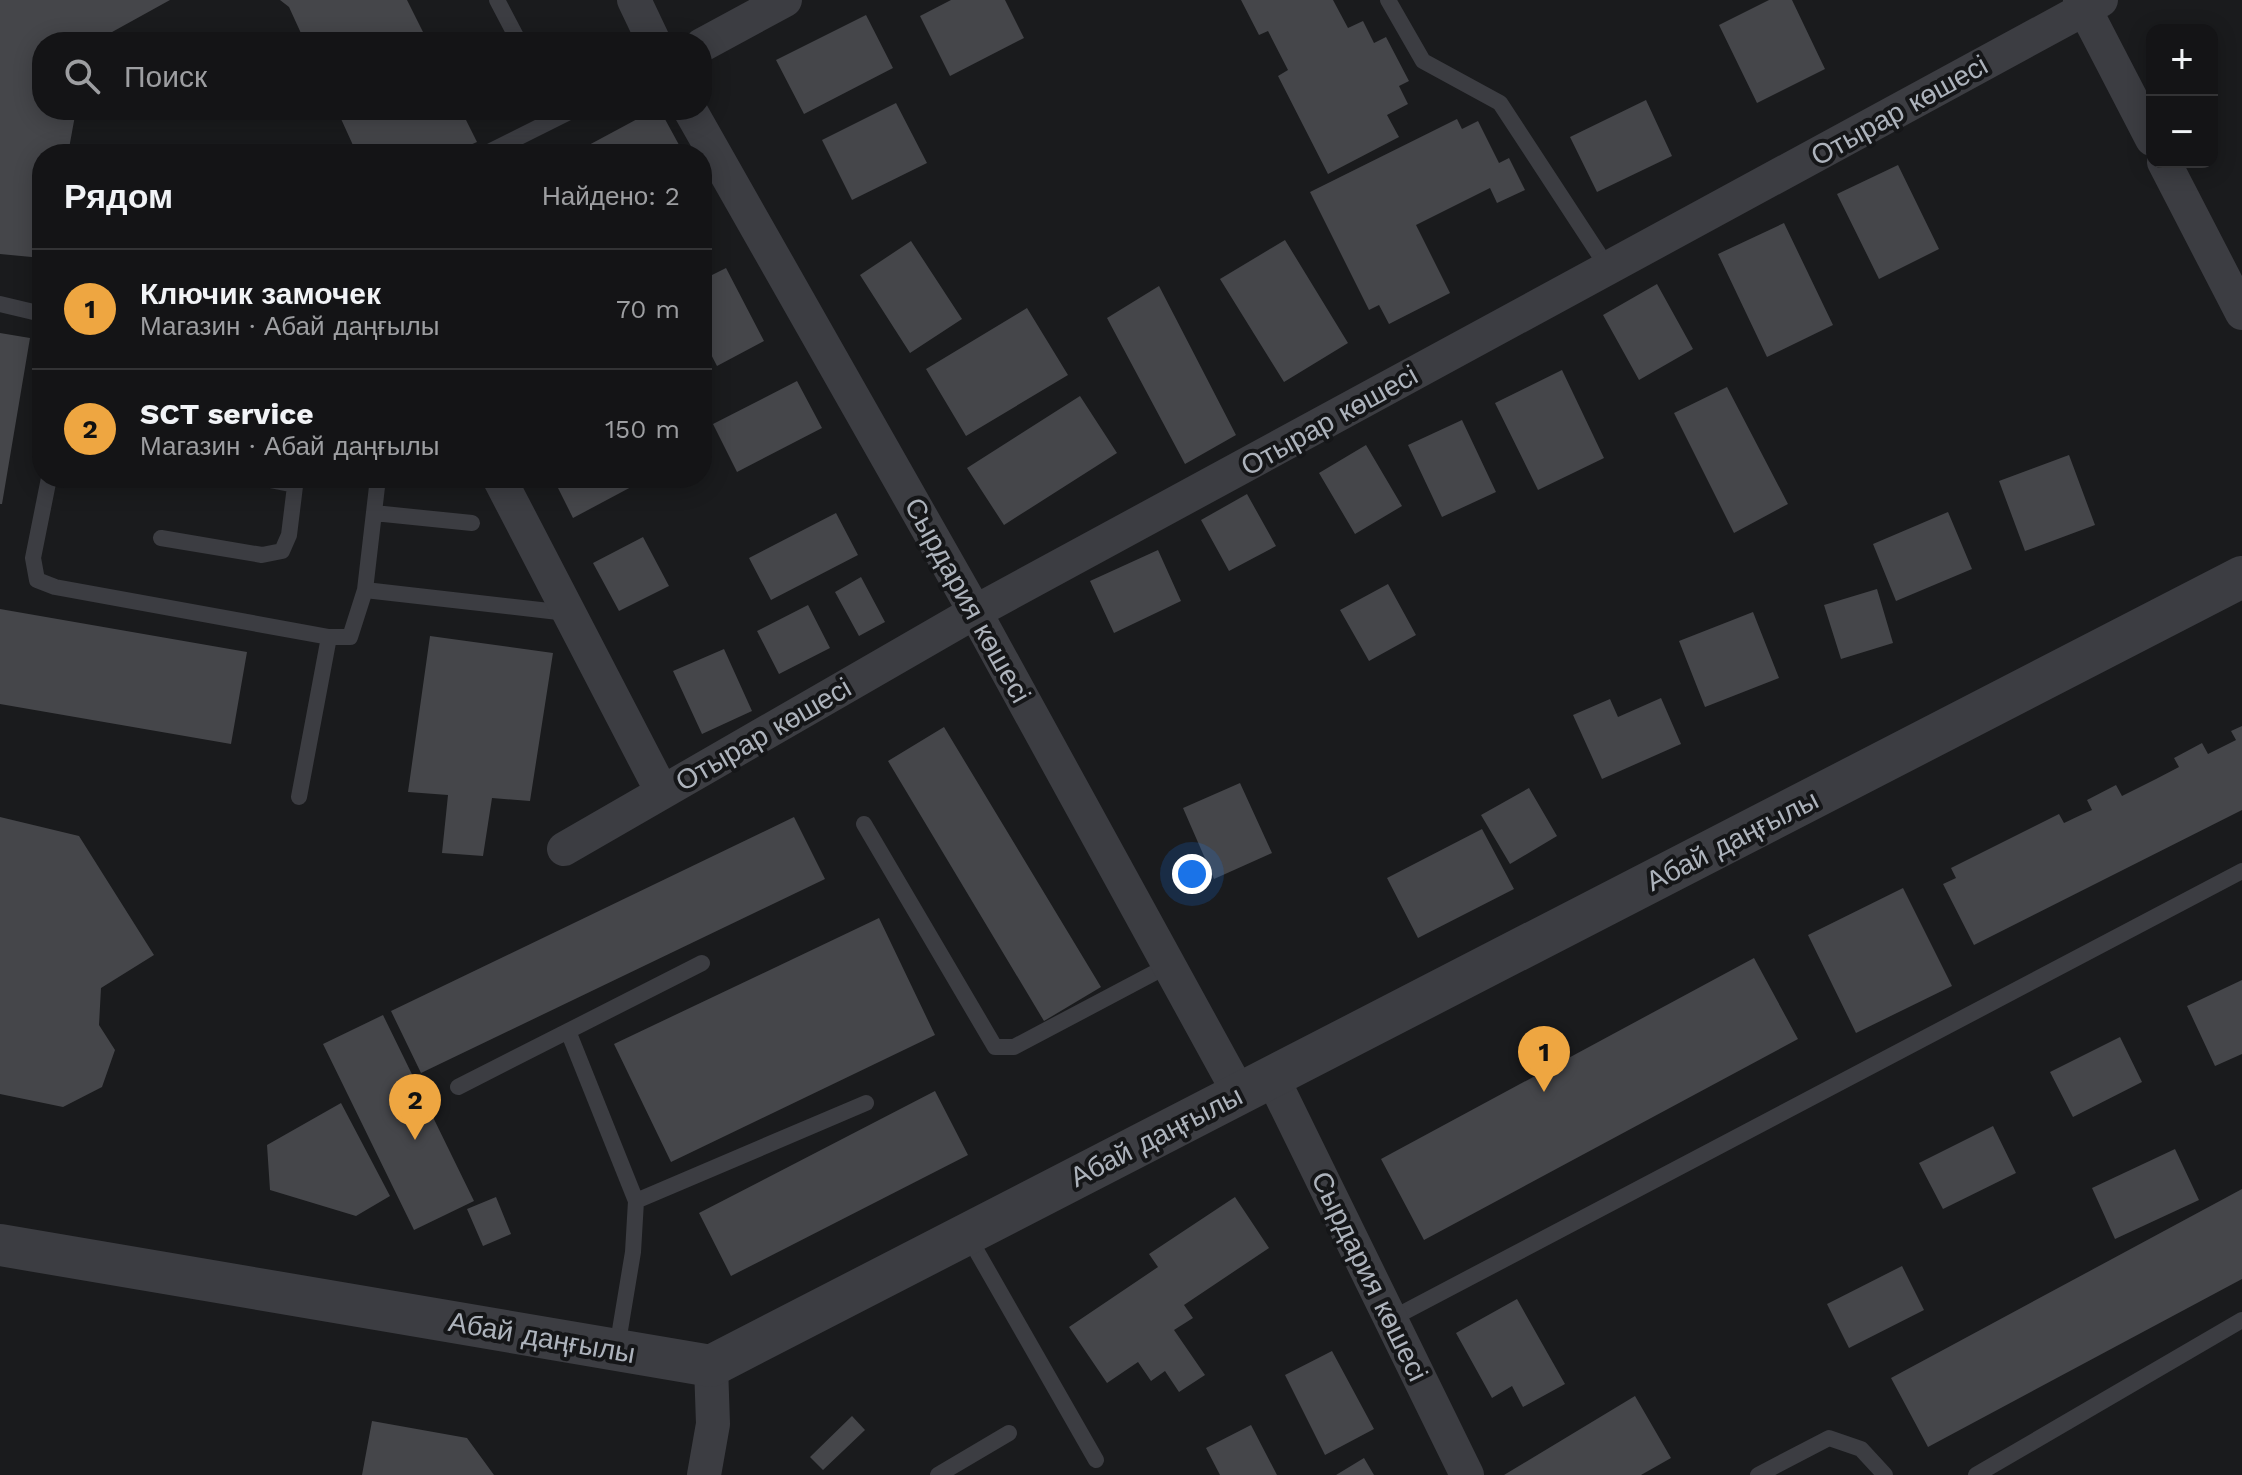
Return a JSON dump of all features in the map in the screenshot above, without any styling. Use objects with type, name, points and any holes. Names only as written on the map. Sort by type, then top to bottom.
[{"type":"street","points":[[634,0],[649,32]]},
{"type":"street","points":[[712,40],[785,0]]},
{"type":"street","points":[[2089,3],[2146,126]]},
{"type":"street","name":"Отырар көшесі","points":[[564,849],[975,612],[2089,3]]},
{"type":"street","name":"Сырдария көшесі","points":[[696,120],[709,144]]},
{"type":"street","name":"Сырдария көшесі","points":[[712,149],[975,612],[1169,965],[1256,1085],[1391,1319],[1467,1475]]},
{"type":"street","points":[[2167,168],[2242,313]]},
{"type":"street","points":[[504,488],[662,792]]},
{"type":"street","name":"Абай даңғылы","points":[[0,1245],[711,1366],[2242,577]]},
{"type":"street","points":[[704,1475],[713,1424],[711,1366]]},
{"type":"lane","points":[[497,0],[514,32]]},
{"type":"lane","points":[[1388,0],[1423,61],[1500,103],[1608,268]]},
{"type":"lane","points":[[502,144],[544,120]]},
{"type":"lane","points":[[0,304],[32,312]]},
{"type":"lane","points":[[47,488],[33,558],[37,580],[55,587],[329,637],[350,637],[365,590],[377,488]]},
{"type":"lane","points":[[161,538],[262,555],[282,551],[289,535],[295,488]]},
{"type":"lane","points":[[374,513],[472,523]]},
{"type":"lane","points":[[365,590],[569,613]]},
{"type":"lane","points":[[299,797],[329,637]]},
{"type":"lane","points":[[864,824],[995,1047],[1014,1047],[1169,965]]},
{"type":"lane","points":[[1391,1319],[2242,871]]},
{"type":"lane","points":[[458,1087],[702,963]]},
{"type":"lane","points":[[568,1031],[636,1201],[633,1252],[617,1350]]},
{"type":"lane","points":[[636,1201],[866,1103]]},
{"type":"lane","points":[[966,1234],[1096,1460]]},
{"type":"lane","points":[[1976,1475],[2242,1320]]},
{"type":"lane","points":[[938,1475],[1009,1433]]},
{"type":"lane","points":[[1758,1475],[1829,1438],[1861,1449],[1885,1475]]},
{"type":"building","points":[[0,0],[170,0],[112,32],[32,32],[32,120],[74,120],[70,144],[32,144],[32,257],[0,254]]},
{"type":"building","points":[[280,0],[407,0],[423,32],[300,32],[289,7]]},
{"type":"building","points":[[951,0],[1005,0],[1024,38],[950,76],[920,16]]},
{"type":"building","points":[[1241,0],[1333,0],[1348,28],[1363,21],[1374,43],[1386,37],[1409,81],[1399,86],[1408,104],[1387,115],[1399,137],[1328,174],[1278,76],[1288,70],[1268,31],[1259,35]]},
{"type":"building","points":[[1769,0],[1792,0],[1825,69],[1757,103],[1719,25]]},
{"type":"building","points":[[866,15],[893,68],[804,114],[776,60]]},
{"type":"building","points":[[1646,100],[1672,156],[1597,192],[1570,137]]},
{"type":"building","points":[[896,103],[927,163],[852,200],[822,140]]},
{"type":"building","points":[[1457,119],[1462,129],[1478,121],[1499,163],[1509,158],[1525,190],[1497,203],[1490,188],[1416,225],[1450,293],[1389,324],[1379,305],[1369,310],[1310,192]]},
{"type":"building","points":[[342,120],[466,120],[477,142],[472,144],[352,144]]},
{"type":"building","points":[[635,120],[665,120],[679,144],[591,144]]},
{"type":"building","points":[[1898,165],[1939,249],[1879,279],[1837,194]]},
{"type":"building","points":[[1784,223],[1833,325],[1767,357],[1718,254]]},
{"type":"building","points":[[1285,240],[1348,343],[1284,382],[1220,279]]},
{"type":"building","points":[[911,241],[962,319],[910,353],[860,275]]},
{"type":"building","points":[[726,268],[764,341],[717,366],[712,356],[712,275]]},
{"type":"building","points":[[1657,284],[1693,349],[1639,380],[1603,315]]},
{"type":"building","points":[[1159,286],[1236,435],[1185,464],[1107,318]]},
{"type":"building","points":[[1027,308],[1068,375],[966,436],[926,369]]},
{"type":"building","points":[[0,333],[30,338],[2,504],[0,504]]},
{"type":"building","points":[[1562,370],[1604,458],[1538,490],[1495,403]]},
{"type":"building","points":[[797,381],[822,428],[737,472],[713,424]]},
{"type":"building","points":[[1727,387],[1788,504],[1734,533],[1674,413]]},
{"type":"building","points":[[1080,396],[1117,453],[1004,525],[967,468]]},
{"type":"building","points":[[1462,420],[1496,492],[1442,517],[1408,445]]},
{"type":"building","points":[[1366,445],[1402,506],[1355,534],[1319,473]]},
{"type":"building","points":[[2069,455],[2095,525],[2025,551],[1999,481]]},
{"type":"building","points":[[558,488],[629,488],[573,518]]},
{"type":"building","points":[[1247,494],[1276,546],[1229,571],[1201,520]]},
{"type":"building","points":[[1948,512],[1972,569],[1896,601],[1873,544]]},
{"type":"building","points":[[836,513],[858,555],[771,600],[749,558]]},
{"type":"building","points":[[643,537],[669,586],[619,611],[593,563]]},
{"type":"building","points":[[1158,550],[1181,601],[1114,633],[1090,581]]},
{"type":"building","points":[[861,577],[885,622],[859,636],[835,592]]},
{"type":"building","points":[[1388,584],[1416,635],[1369,661],[1340,610]]},
{"type":"building","points":[[1877,589],[1893,643],[1841,659],[1824,605]]},
{"type":"building","points":[[808,605],[830,648],[779,674],[757,631]]},
{"type":"building","points":[[0,609],[247,652],[231,744],[0,704]]},
{"type":"building","points":[[1753,612],[1779,678],[1705,707],[1679,641]]},
{"type":"building","points":[[430,636],[553,653],[530,801],[492,798],[483,856],[442,853],[448,795],[408,792]]},
{"type":"building","points":[[724,649],[752,711],[702,734],[673,671]]},
{"type":"building","points":[[1661,698],[1681,744],[1602,779],[1573,715],[1610,699],[1618,717]]},
{"type":"building","points":[[2242,726],[2242,810],[1974,945],[1943,884],[1956,878],[1951,868],[2059,814],[2064,823],[2092,810],[2087,800],[2116,785],[2122,796],[2179,767],[2174,758],[2202,743],[2208,754],[2236,740],[2231,731]]},
{"type":"building","points":[[944,727],[1101,987],[1044,1021],[888,761]]},
{"type":"building","points":[[1240,783],[1272,853],[1214,879],[1183,808]]},
{"type":"building","points":[[1529,788],[1557,836],[1510,864],[1481,815]]},
{"type":"building","points":[[0,817],[79,836],[154,955],[101,988],[99,1025],[115,1050],[102,1087],[63,1107],[0,1094]]},
{"type":"building","points":[[794,817],[825,879],[421,1073],[391,1011]]},
{"type":"building","points":[[1482,829],[1514,889],[1418,938],[1387,878]]},
{"type":"building","points":[[1903,888],[1952,986],[1856,1033],[1808,935]]},
{"type":"building","points":[[879,918],[935,1035],[671,1162],[614,1044]]},
{"type":"building","points":[[1754,958],[1798,1039],[1424,1240],[1381,1159]]},
{"type":"building","points":[[2242,980],[2242,1054],[2215,1066],[2187,1006]]},
{"type":"building","points":[[383,1015],[474,1201],[414,1230],[323,1044]]},
{"type":"building","points":[[2120,1037],[2142,1082],[2073,1117],[2050,1072]]},
{"type":"building","points":[[935,1091],[968,1155],[731,1276],[699,1213]]},
{"type":"building","points":[[341,1103],[390,1196],[356,1216],[270,1190],[267,1145]]},
{"type":"building","points":[[1993,1126],[2016,1173],[1943,1209],[1919,1163]]},
{"type":"building","points":[[2175,1149],[2199,1200],[2115,1239],[2092,1188]]},
{"type":"building","points":[[2242,1189],[2242,1279],[1928,1447],[1891,1378]]},
{"type":"building","points":[[496,1197],[511,1234],[483,1246],[467,1209]]},
{"type":"building","points":[[1235,1197],[1269,1248],[1184,1305],[1193,1318],[1174,1330],[1205,1375],[1179,1392],[1165,1371],[1151,1381],[1138,1362],[1107,1383],[1069,1327],[1158,1267],[1149,1254]]},
{"type":"building","points":[[1902,1266],[1924,1310],[1849,1348],[1827,1304]]},
{"type":"building","points":[[1517,1299],[1565,1384],[1523,1407],[1512,1386],[1492,1398],[1456,1333]]},
{"type":"building","points":[[1332,1351],[1374,1429],[1325,1455],[1285,1375]]},
{"type":"building","points":[[1635,1396],[1671,1458],[1641,1475],[1504,1475]]},
{"type":"building","points":[[852,1416],[865,1430],[823,1470],[810,1457]]},
{"type":"building","points":[[372,1421],[467,1438],[494,1475],[362,1475]]},
{"type":"building","points":[[1251,1425],[1277,1475],[1220,1475],[1206,1448]]},
{"type":"building","points":[[1364,1458],[1374,1475],[1336,1475]]},
{"type":"place","name":"Ключик замочек","points":[[1544,1092]]},
{"type":"place","name":"SCT service","points":[[415,1140]]}]
